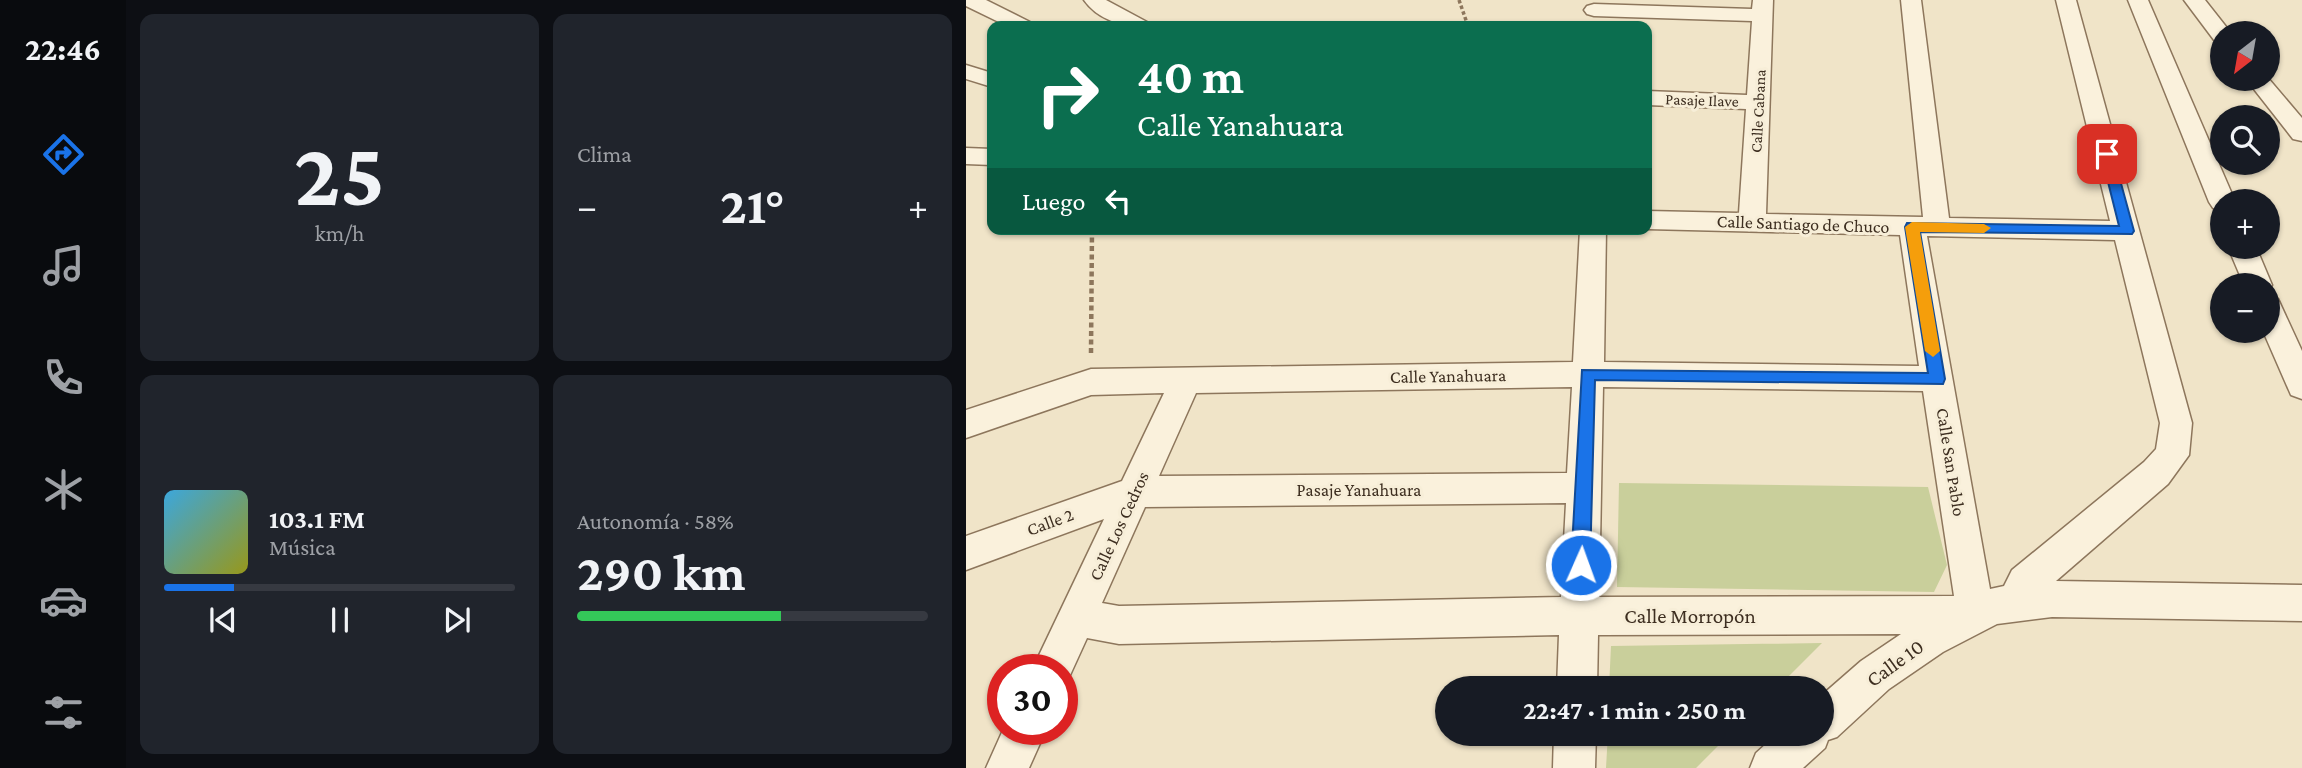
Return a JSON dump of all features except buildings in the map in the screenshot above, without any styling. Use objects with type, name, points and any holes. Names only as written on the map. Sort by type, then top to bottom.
[{"type":"street","points":[[970,0],[995,7],[1016,21]]},
{"type":"street","points":[[1094,0],[1103,9],[1129,21]]},
{"type":"street","name":"Calle San Pablo","points":[[1911,0],[1937,379],[1976,615]]},
{"type":"street","points":[[2024,600],[2022,588],[2025,583],[2156,473],[2172,455],[2176,423],[2066,0]]},
{"type":"street","points":[[2138,0],[2217,189]]},
{"type":"street","points":[[2194,0],[2211,21]]},
{"type":"street","points":[[1594,10],[1763,8]]},
{"type":"street","name":"Calle Cabana","points":[[1752,223],[1763,8]]},
{"type":"street","points":[[966,72],[987,78]]},
{"type":"street","points":[[2267,91],[2302,134]]},
{"type":"street","name":"Pasaje Ilave","points":[[1652,98],[1758,102]]},
{"type":"street","points":[[966,156],[987,157]]},
{"type":"street","name":"Calle Santiago de Chuco","points":[[1652,220],[2127,231]]},
{"type":"street","points":[[1577,676],[1592,235]]},
{"type":"street","points":[[2280,335],[2302,386]]},
{"type":"street","name":"Calle Yanahuara","points":[[966,424],[1091,382],[1588,374],[1937,379]]},
{"type":"street","name":"Calle Los Cedros","points":[[1060,654],[1186,381]]},
{"type":"street","name":"Pasaje Yanahuara","points":[[1135,492],[1584,488]]},
{"type":"street","name":"Calle 2","points":[[966,553],[1135,492]]},
{"type":"street","name":"Calle Morropón","points":[[1077,617],[1119,625],[1579,616],[1976,615],[1993,606],[2024,600],[2302,603]]},
{"type":"street","name":"Calle 10","points":[[1834,711],[1875,675],[1929,638],[1976,615]]},
{"type":"street","points":[[1007,768],[1018,745]]},
{"type":"street","points":[[1574,768],[1575,746]]},
{"type":"street","points":[[1770,768],[1795,746]]},
{"type":"path","points":[[1459,0],[1466,21]]},
{"type":"path","points":[[1091,382],[1092,235]]},
{"type":"green space","points":[[1619,483],[1928,487],[1947,565],[1934,592],[1617,587]]},
{"type":"green space","points":[[1822,643],[1789,676],[1610,676],[1611,646]]},
{"type":"green space","points":[[1607,746],[1718,746],[1696,768],[1606,768]]},
{"type":"slow traffic","points":[[1933,351],[1912,227],[1984,228]]},
{"type":"route","points":[[1581,565],[1588,374],[1937,379],[1912,227],[2127,231],[2107,154]]}]
